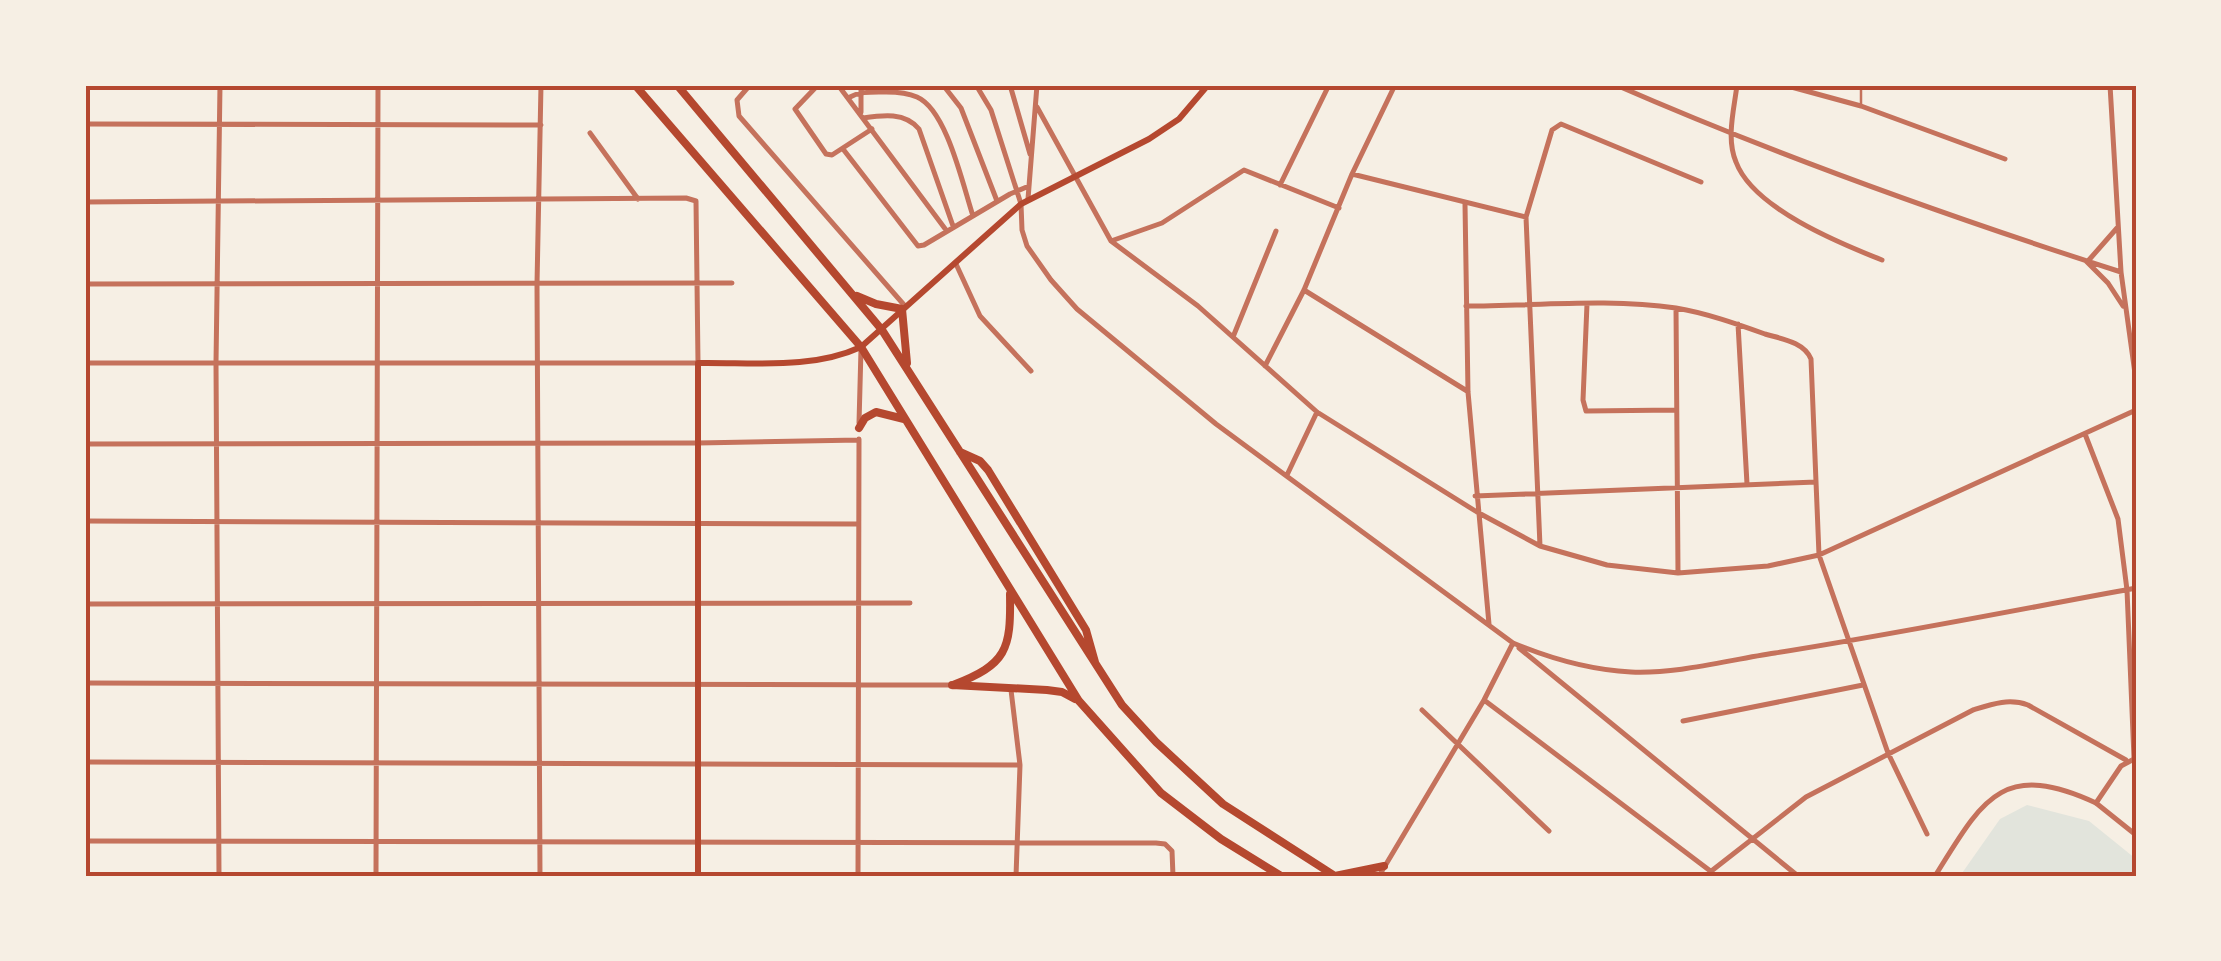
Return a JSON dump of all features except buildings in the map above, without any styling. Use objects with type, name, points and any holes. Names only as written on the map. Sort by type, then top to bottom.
[{"type":"highway","points":[[635,85],[861,347],[1079,701],[1161,794],[1221,840],[1282,876]]},
{"type":"highway","points":[[677,85],[882,330],[1122,705],[1222,804],[1335,876],[1384,866]]},
{"type":"highway","points":[[853,294],[876,304],[903,308],[908,369]]},
{"type":"highway","points":[[859,428],[865,418],[876,412],[904,419]]},
{"type":"highway","points":[[960,452],[980,460],[988,470],[1086,630],[1098,671]]},
{"type":"highway","points":[[952,685],[1000,660],[1010,634],[1010,590]]},
{"type":"highway","points":[[952,685],[1062,692],[1079,701]]},
{"type":"main road","points":[[698,876],[698,363],[816,362],[861,347],[1025,201],[1149,140],[1179,119],[1211,85]]},
{"type":"street","points":[[219,876],[216,363],[220,85]]},
{"type":"street","points":[[376,876],[378,85]]},
{"type":"street","points":[[540,85],[540,876]]},
{"type":"street","points":[[750,85],[736,100],[739,116],[903,308]]},
{"type":"street","points":[[818,85],[795,109],[830,156],[872,130]]},
{"type":"street","points":[[838,85],[950,228]]},
{"type":"street","points":[[943,85],[961,108],[998,201]]},
{"type":"street","points":[[976,85],[992,110],[1017,190],[1025,201]]},
{"type":"street","points":[[1010,85],[1031,157]]},
{"type":"street","points":[[1037,85],[1022,230],[1051,280],[1076,309],[1216,424],[1490,624],[1798,876]]},
{"type":"street","points":[[1280,184],[1330,85]]},
{"type":"street","points":[[1266,366],[1395,85]]},
{"type":"street","points":[[1616,85],[1730,135],[1937,213],[2122,272]]},
{"type":"street","points":[[1737,85],[1730,135],[1736,162],[1754,188],[1826,238],[1882,260]]},
{"type":"street","points":[[1784,85],[1861,106],[2005,159]]},
{"type":"street","points":[[2110,85],[2125,310],[2136,380]]},
{"type":"street","points":[[848,98],[861,89],[916,96],[933,110],[945,133],[973,216]]},
{"type":"street","points":[[861,89],[862,117]]},
{"type":"street","points":[[1037,107],[1111,241],[1232,337],[1317,412],[1477,512],[1540,546],[1607,564],[1678,573],[1768,566],[1819,555],[2136,410]]},
{"type":"street","points":[[862,117],[898,116],[912,121],[919,129],[950,228]]},
{"type":"street","points":[[85,124],[541,125]]},
{"type":"street","points":[[1540,546],[1526,216],[1552,130],[1561,124],[1700,182]]},
{"type":"street","points":[[590,133],[638,199]]},
{"type":"street","points":[[843,149],[914,243],[921,246],[1029,186]]},
{"type":"street","points":[[1111,241],[1162,223],[1244,170],[1339,208]]},
{"type":"street","points":[[1352,174],[1526,216]]},
{"type":"street","points":[[85,202],[696,201],[698,284],[698,363],[85,364]]},
{"type":"street","points":[[1465,204],[1468,392],[1490,624]]},
{"type":"street","points":[[2086,260],[2119,225]]},
{"type":"street","points":[[1232,337],[1276,230]]},
{"type":"street","points":[[2086,260],[2108,283],[2125,310]]},
{"type":"street","points":[[956,264],[980,316],[1031,371]]},
{"type":"street","points":[[85,284],[732,283]]},
{"type":"street","points":[[1304,290],[1468,392]]},
{"type":"street","points":[[1466,306],[1587,304],[1676,308],[1738,324],[1804,348],[1811,359],[1819,555],[1888,753],[1927,834]]},
{"type":"street","points":[[1587,304],[1586,411],[1676,410]]},
{"type":"street","points":[[1676,308],[1678,573]]},
{"type":"street","points":[[1738,324],[1747,484]]},
{"type":"street","points":[[858,876],[856,683],[861,347]]},
{"type":"street","points":[[1288,474],[1317,412]]},
{"type":"street","points":[[1484,700],[1711,874],[1806,796],[1993,703],[2018,701],[2126,760],[2135,758],[2127,590],[2118,519],[2085,434]]},
{"type":"street","points":[[85,444],[698,444],[859,440]]},
{"type":"street","points":[[1475,496],[1816,482]]},
{"type":"street","points":[[85,521],[858,524]]},
{"type":"street","points":[[1512,643],[1572,662],[1632,672],[1665,670],[1847,642],[2136,588]]},
{"type":"street","points":[[85,604],[910,603]]},
{"type":"street","points":[[1378,876],[1484,700],[1512,643]]},
{"type":"street","points":[[85,683],[952,685]]},
{"type":"street","points":[[1684,721],[1862,685]]},
{"type":"street","points":[[1011,688],[1020,765],[1016,876]]},
{"type":"street","points":[[1422,710],[1549,831]]},
{"type":"street","points":[[2096,803],[2126,760]]},
{"type":"street","points":[[85,762],[1020,765]]},
{"type":"street","points":[[1934,876],[1975,814],[2001,793],[2043,784],[2061,787],[2096,803],[2136,835]]},
{"type":"street","points":[[85,841],[1156,843],[1169,847],[1173,876]]},
{"type":"lane","points":[[1860,85],[1861,106]]},
{"type":"shaded area","points":[[2027,805],[2089,821],[2136,859],[2136,876],[1960,876],[2000,819]]}]
